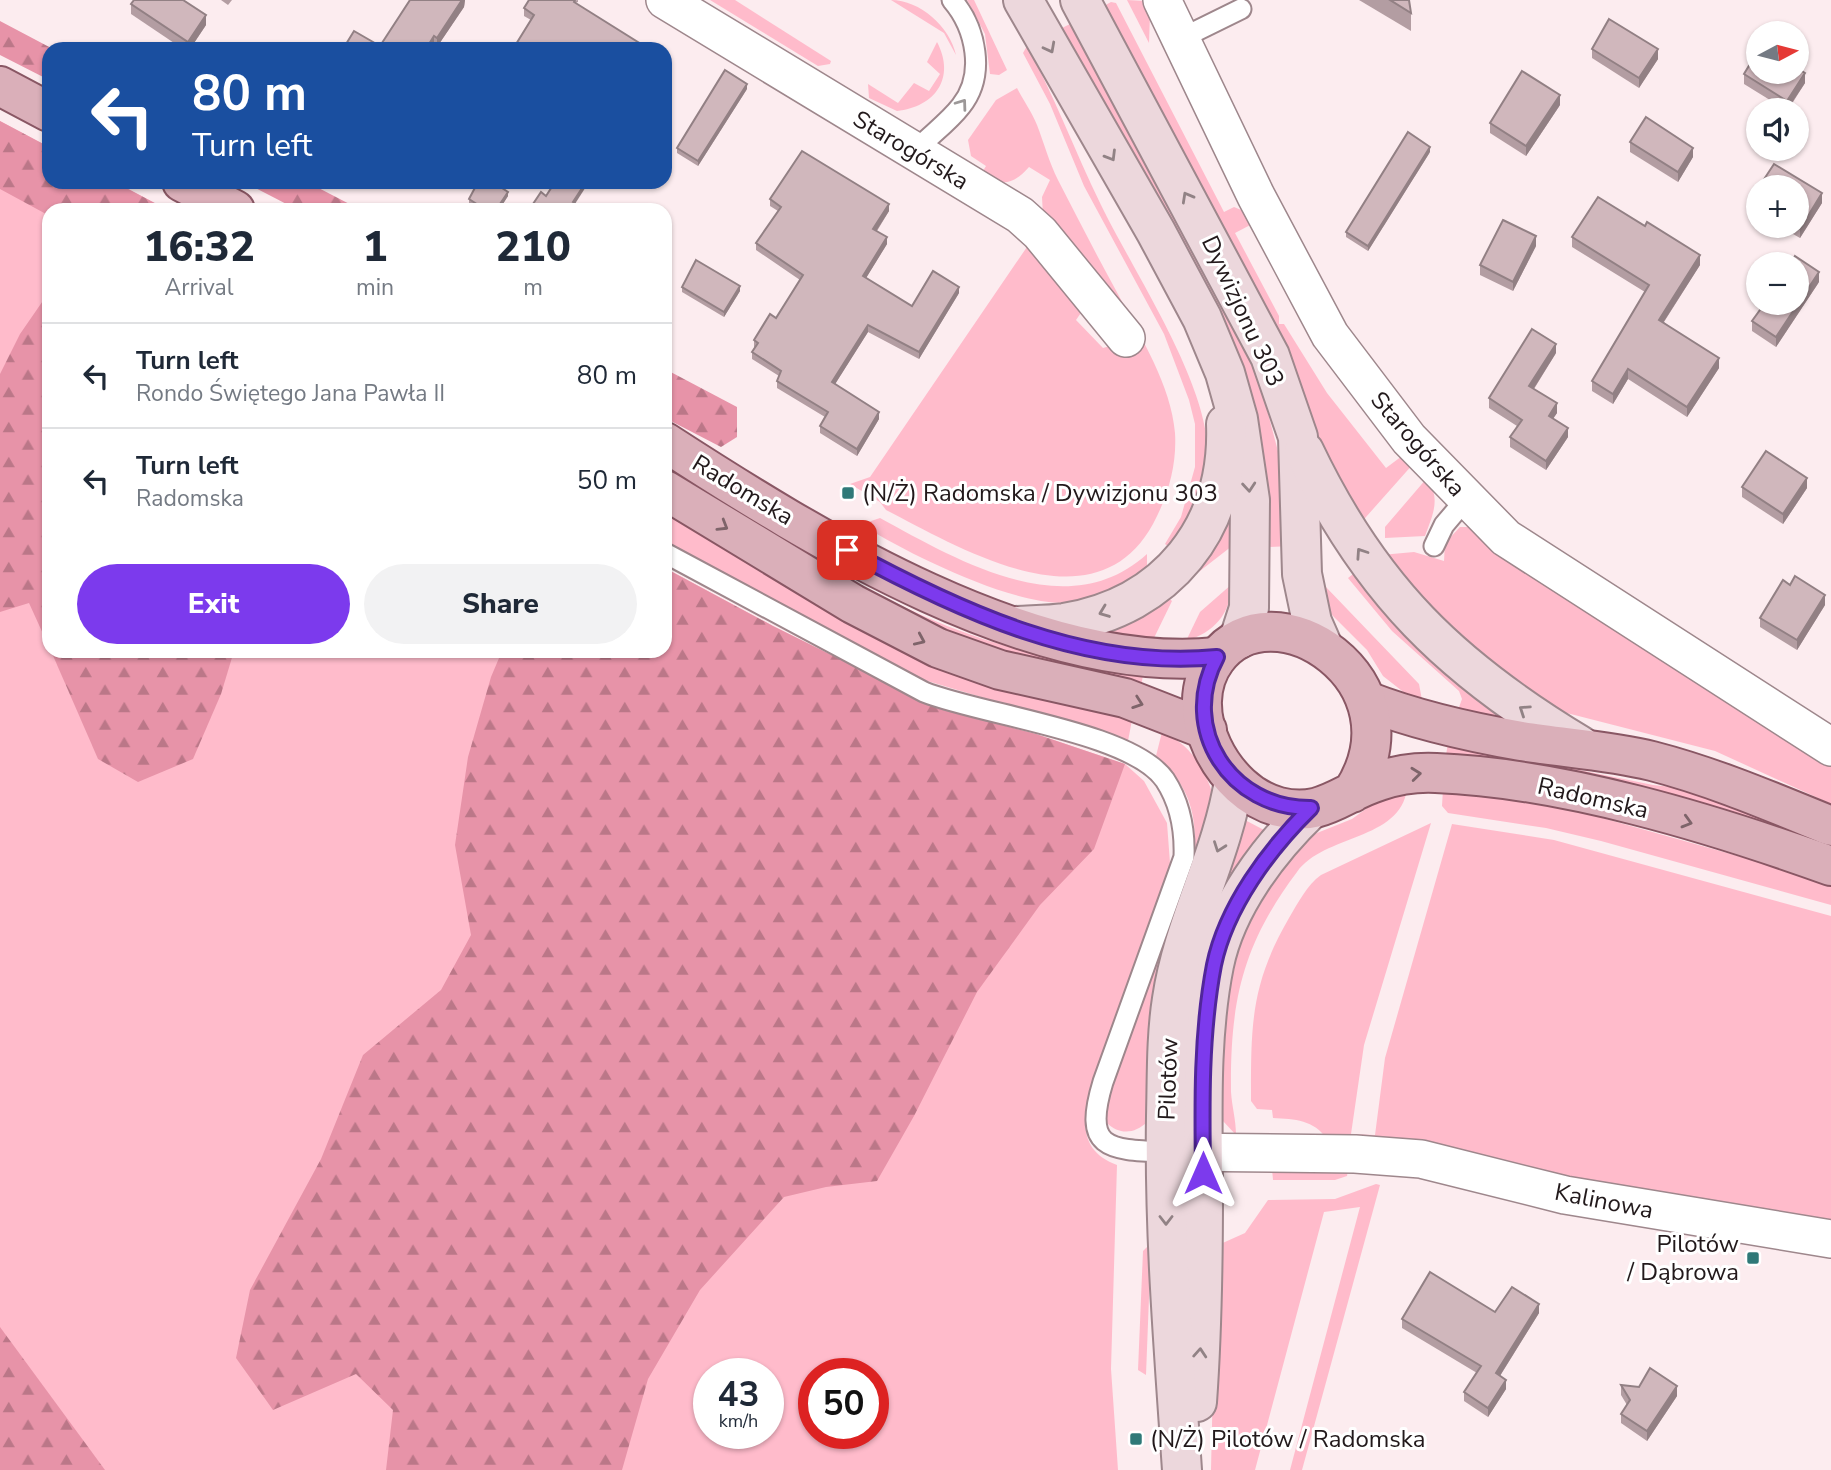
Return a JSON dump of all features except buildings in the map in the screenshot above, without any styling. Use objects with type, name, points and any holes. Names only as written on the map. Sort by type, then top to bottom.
[{"type":"main road","name":"Dywizjonu 303","points":[[1023,0],[1156,232],[1202,318],[1225,373],[1241,430],[1251,500],[1249,608],[1228,648]]},
{"type":"main road","name":"Dywizjonu 303","points":[[1080,0],[1270,356],[1298,437],[1302,574],[1312,622],[1323,647]]},
{"type":"main road","points":[[0,86],[42,108]]},
{"type":"main road","points":[[195,189],[222,203]]},
{"type":"main road","points":[[1007,626],[1063,623],[1092,617],[1156,587],[1186,559],[1203,532],[1219,493],[1227,440],[1225,373]]},
{"type":"main road","points":[[1298,437],[1346,532],[1391,595],[1437,642],[1512,702],[1581,747]]},
{"type":"main road","name":"Radomska","points":[[672,446],[729,482],[907,583],[1007,626],[1113,652],[1181,661],[1228,648]]},
{"type":"main road","name":"Radomska","points":[[672,494],[853,604],[939,648],[1000,670],[1125,698],[1207,730]]},
{"type":"main road","points":[[1275,633],[1305,639],[1323,647],[1351,672],[1367,701],[1372,728],[1371,751],[1352,793],[1337,802],[1311,808],[1278,807],[1255,796],[1234,781],[1219,760],[1207,730],[1203,698],[1208,673],[1228,648],[1275,633]]},
{"type":"main road","name":"Radomska","points":[[1367,701],[1407,716],[1489,734],[1581,747],[1699,775],[1759,795],[1831,826]]},
{"type":"main road","name":"Radomska","points":[[1352,793],[1378,781],[1414,773],[1515,780],[1606,798],[1831,866]]},
{"type":"main road","name":"Pilotów","points":[[1192,1470],[1202,1331],[1172,1001],[1181,953],[1228,821],[1234,781]]},
{"type":"main road","name":"Pilotów","points":[[1182,1470],[1167,1261],[1205,1037],[1214,963],[1231,918],[1260,868],[1284,835],[1311,808]]},
{"type":"street","name":"Starogórska","points":[[665,0],[1020,215],[1040,233],[1126,338]]},
{"type":"street","name":"Starogórska","points":[[1162,0],[1178,40],[1330,335],[1409,439],[1506,538],[1831,747]]},
{"type":"street","name":"Kalinowa","points":[[1184,1152],[1355,1154],[1421,1159],[1565,1195],[1831,1239]]},
{"type":"lane","points":[[914,152],[962,105],[973,78],[975,47],[967,23],[952,0]]},
{"type":"lane","points":[[1178,40],[1241,9]]},
{"type":"lane","points":[[1434,546],[1444,525],[1465,499]]},
{"type":"lane","points":[[672,557],[924,692],[948,702],[1099,741],[1133,753],[1164,779],[1185,829],[1184,856],[1103,1082],[1094,1111],[1094,1125],[1098,1134],[1114,1148],[1184,1152]]},
{"type":"shaded area","points":[[710,0],[735,0],[831,61],[830,64],[818,66]]},
{"type":"shaded area","points":[[891,0],[913,5],[932,17],[947,35],[956,55],[944,33]]},
{"type":"shaded area","points":[[967,0],[974,0],[1007,70],[999,75],[990,74],[985,34]]},
{"type":"shaded area","points":[[1127,0],[1145,1],[1150,14],[1149,43]]},
{"type":"shaded area","points":[[1111,2],[1116,3],[1224,212],[1234,207],[1251,214],[1256,222],[1235,233],[1279,316],[1279,324],[1284,324],[1327,393],[1386,468],[1406,453],[1414,463],[1358,526],[1332,475],[1292,364],[1102,7]]},
{"type":"shaded area","points":[[1072,23],[1259,379],[1285,478],[1291,546],[1268,547],[1268,504],[1056,31]]},
{"type":"shaded area","points":[[937,42],[944,67],[943,79],[931,97],[922,104],[897,111],[869,98],[868,84],[898,103],[914,83],[929,91],[940,74],[927,62]]},
{"type":"shaded area","points":[[1027,46],[1101,205],[1167,329],[1196,396],[1205,428],[1207,470],[1197,506],[1175,551],[1165,544],[1181,517],[1195,467],[1195,424],[1189,400],[1164,334],[1084,186],[1050,104],[1023,53]]},
{"type":"shaded area","points":[[1017,88],[1035,120],[1058,180],[1154,362],[1172,415],[1175,433],[1173,468],[1153,524],[1128,555],[1098,572],[1063,576],[1026,571],[989,560],[886,510],[880,502],[850,484],[870,477],[1029,244],[1085,307],[1076,320],[1103,348],[1117,344],[1043,216],[1042,197],[1050,180],[1029,167],[1012,181],[988,179],[980,176],[986,166],[971,156],[968,140],[996,100]]},
{"type":"shaded area","points":[[0,121],[42,143],[42,189],[128,189],[155,203],[42,203],[42,658],[672,658],[672,572],[773,626],[940,709],[1036,734],[1125,764],[1144,781],[1167,823],[1170,863],[1085,1119],[1092,1148],[1117,1165],[1111,1369],[1118,1470],[0,1470]]},
{"type":"shaded area","points":[[672,469],[803,552],[910,610],[971,635],[1019,650],[1143,675],[1141,687],[1032,662],[917,621],[672,479]]},
{"type":"shaded area","points":[[1427,478],[1435,500],[1425,536],[1385,538],[1385,527]]},
{"type":"shaded area","points":[[672,509],[932,665],[995,688],[1132,720],[1128,741],[924,680],[672,547]]},
{"type":"shaded area","points":[[1233,512],[1232,546],[1196,574],[1191,570],[1223,513]]},
{"type":"shaded area","points":[[880,518],[944,552],[1014,579],[1049,586],[1083,585],[1116,575],[1147,554],[1147,577],[1103,595],[1076,602],[1053,603],[1027,598],[998,590],[938,565],[865,527],[868,522]]},
{"type":"shaded area","points":[[1460,527],[1469,527],[1831,757],[1831,804],[1715,751],[1555,710],[1436,624],[1381,555],[1414,552],[1444,561],[1445,543]]},
{"type":"shaded area","points":[[1357,571],[1504,718],[1458,710],[1462,699],[1459,691],[1392,631],[1348,578]]},
{"type":"shaded area","points":[[1232,584],[1228,605],[1219,621],[1205,633],[1186,641],[1200,612]]},
{"type":"shaded area","points":[[1324,585],[1419,684],[1422,700],[1406,694],[1383,676],[1367,650],[1329,612]]},
{"type":"shaded area","points":[[1165,595],[1172,601],[1153,640],[1101,632]]},
{"type":"shaded area","points":[[1162,732],[1181,743],[1195,758],[1213,795],[1147,1122],[1127,1132],[1117,1130],[1107,1123],[1107,1098],[1194,855],[1194,826],[1188,800],[1176,777],[1156,756]]},
{"type":"shaded area","points":[[1448,743],[1653,785],[1700,790],[1831,839],[1831,848],[1446,755]]},
{"type":"shaded area","points":[[1407,789],[1401,806],[1391,819],[1309,860],[1297,872],[1263,925],[1243,976],[1233,1030],[1231,1092],[1236,1135],[1223,1121],[1219,1107],[1223,996],[1242,936],[1301,843],[1317,833],[1352,819],[1381,798]]},
{"type":"shaded area","points":[[1443,789],[1581,812],[1831,882],[1831,905],[1601,841],[1546,828],[1448,813],[1442,806]]},
{"type":"shaded area","points":[[1245,820],[1264,830],[1219,906],[1211,901]]},
{"type":"shaded area","points":[[1431,823],[1364,1045],[1351,1134],[1375,1135],[1385,1058],[1452,824],[1554,840],[1831,916],[1831,1223],[1327,1139],[1310,1124],[1273,1118],[1272,1110],[1257,1109],[1251,1101],[1251,1051],[1255,1007],[1276,942],[1299,900],[1321,875]]},
{"type":"shaded area","points":[[1272,1169],[1348,1170],[1347,1176],[1335,1180],[1273,1180]]},
{"type":"shaded area","points":[[1376,1184],[1380,1185],[1302,1470],[1290,1470],[1360,1207],[1324,1212],[1255,1470],[1211,1470],[1216,1246],[1245,1233],[1268,1200],[1335,1199]]},
{"type":"shaded area","points":[[1151,1246],[1146,1375],[1138,1370],[1143,1251]]},
{"type":"green space","points":[[0,21],[42,43],[42,76],[0,55]]},
{"type":"green space","points":[[0,121],[42,143],[42,189],[128,189],[155,203],[42,203],[42,212],[0,189]]},
{"type":"green space","points":[[258,189],[320,189],[348,203],[284,203]]},
{"type":"green space","points":[[42,302],[42,632],[29,603],[0,612],[0,374],[20,334]]},
{"type":"green space","points":[[672,373],[737,407],[737,437],[721,447],[672,422]]},
{"type":"green space","points":[[672,572],[773,626],[940,709],[1036,734],[1125,764],[1094,849],[1040,905],[977,992],[914,1116],[877,1181],[826,1187],[784,1197],[700,1290],[648,1379],[622,1470],[386,1470],[393,1410],[356,1374],[273,1410],[236,1358],[250,1290],[321,1159],[363,1055],[441,990],[471,935],[455,845],[468,757],[499,658],[672,658]]},
{"type":"green space","points":[[54,658],[232,658],[221,694],[193,759],[138,782],[98,759]]},
{"type":"green space","points":[[0,1327],[105,1470],[0,1470]]},
{"type":"place","name":"(N/Ż) Radomska / Dywizjonu 303","points":[[848,493]]},
{"type":"place","name":"Pilotów / Dąbrowa","points":[[1753,1258]]},
{"type":"place","name":"(N/Ż) Pilotów / Radomska","points":[[1136,1439]]},
{"type":"route","points":[[847,550],[955,606],[1007,626],[1113,652],[1181,661],[1217,657],[1208,673],[1203,698],[1207,730],[1219,760],[1234,781],[1255,796],[1278,807],[1311,808],[1284,835],[1260,868],[1231,918],[1214,963],[1205,1037],[1203,1173]]}]
